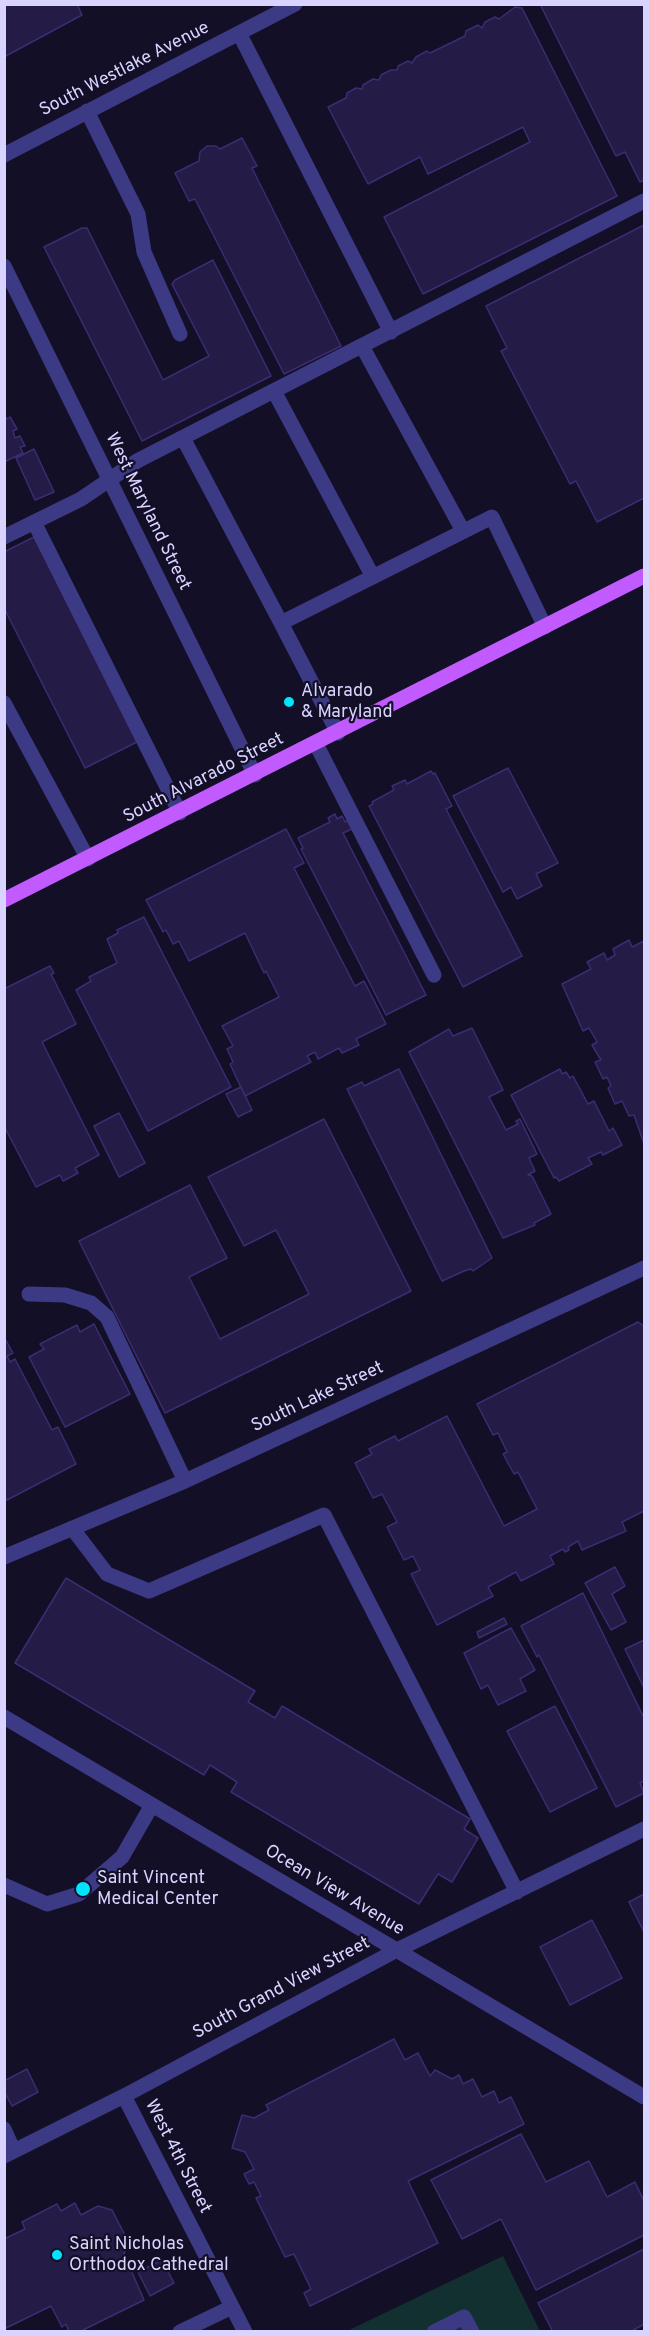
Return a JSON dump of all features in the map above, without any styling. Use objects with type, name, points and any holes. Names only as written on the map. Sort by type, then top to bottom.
[{"type":"main road","name":"South Alvarado Street","points":[[4,900],[255,776],[645,576]]},
{"type":"street","name":"South Westlake Avenue","points":[[4,155],[295,4]]},
{"type":"street","points":[[239,33],[391,332]]},
{"type":"street","points":[[87,111],[138,214],[144,252],[180,334]]},
{"type":"street","points":[[4,537],[81,499],[137,461],[645,201]]},
{"type":"street","name":"West Maryland Street","points":[[4,266],[255,776]]},
{"type":"street","points":[[362,346],[463,531]]},
{"type":"street","points":[[274,391],[373,577]]},
{"type":"street","points":[[183,438],[338,733]]},
{"type":"street","points":[[281,624],[492,517],[545,627]]},
{"type":"street","points":[[34,522],[180,813]]},
{"type":"street","points":[[4,703],[88,859]]},
{"type":"street","points":[[316,744],[434,975]]},
{"type":"street","name":"South Lake Street","points":[[4,1557],[185,1481],[645,1268]]},
{"type":"street","points":[[29,1294],[65,1295],[91,1303],[106,1317],[185,1481]]},
{"type":"street","points":[[72,1527],[107,1574],[149,1591],[324,1515],[517,1892]]},
{"type":"street","name":"Ocean View Avenue","points":[[4,1717],[645,2097]]},
{"type":"street","points":[[4,1885],[47,1904],[80,1894],[122,1857],[152,1805]]},
{"type":"street","name":"South Grand View Street","points":[[9,2154],[124,2096],[397,1950],[645,1830]]},
{"type":"street","name":"West 4th Street","points":[[124,2096],[245,2331]]},
{"type":"street","points":[[4,2129],[9,2154]]},
{"type":"street","points":[[180,2331],[232,2307]]},
{"type":"street","points":[[434,2331],[464,2316],[472,2331]]},
{"type":"green space","points":[[503,2256],[540,2331],[345,2332]]},
{"type":"building","points":[[4,4],[77,4],[82,15],[4,57]]},
{"type":"building","points":[[544,4],[644,4],[644,180],[640,182],[625,152],[616,156],[541,6]]},
{"type":"building","points":[[515,7],[522,8],[617,196],[423,294],[384,217],[530,142],[523,127],[428,174],[420,157],[368,184],[328,107],[346,98],[347,93],[356,88],[362,89],[363,85],[373,79],[379,80],[381,75],[397,70],[398,66],[408,61],[412,63],[416,57],[427,51],[430,53],[465,36],[466,31],[478,25],[482,28],[485,22],[495,17],[499,19]]},
{"type":"building","points":[[242,138],[257,166],[252,168],[341,346],[284,374],[195,199],[189,201],[175,173],[199,161],[200,152],[207,146],[216,146],[220,149]]},
{"type":"building","points":[[644,225],[644,498],[597,522],[576,481],[570,484],[501,351],[507,348],[486,306]]},
{"type":"building","points":[[82,228],[87,228],[163,380],[209,356],[172,284],[175,280],[213,260],[271,376],[142,441],[44,247]]},
{"type":"building","points":[[4,415],[7,419],[10,417],[17,429],[13,431],[15,438],[20,436],[25,446],[20,447],[23,453],[4,462]]},
{"type":"building","points":[[34,449],[54,492],[35,500],[16,458]]},
{"type":"building","points":[[34,537],[137,742],[85,768],[4,608],[4,552]]},
{"type":"building","points":[[508,768],[558,863],[536,874],[542,886],[517,899],[511,887],[503,892],[453,796]]},
{"type":"building","points":[[431,771],[435,773],[452,806],[446,809],[522,956],[463,987],[369,806],[394,790],[392,786],[405,780],[407,784]]},
{"type":"building","points":[[335,814],[337,819],[342,816],[345,822],[349,820],[354,828],[343,833],[426,995],[386,1015],[301,849],[303,848],[298,838],[330,822],[328,818]]},
{"type":"building","points":[[286,829],[304,863],[294,868],[355,986],[364,981],[386,1024],[356,1039],[359,1045],[342,1053],[339,1048],[318,1059],[315,1052],[307,1056],[311,1062],[245,1096],[230,1064],[233,1062],[227,1049],[233,1046],[222,1026],[279,997],[266,971],[264,973],[245,933],[189,961],[179,941],[173,944],[166,930],[163,932],[146,900]]},
{"type":"building","points":[[144,917],[231,1087],[148,1131],[76,990],[91,981],[89,977],[117,963],[107,939],[118,933],[117,930]]},
{"type":"building","points":[[629,940],[632,947],[644,941],[644,1144],[634,1115],[629,1116],[622,1101],[615,1104],[608,1088],[611,1086],[607,1077],[603,1079],[595,1062],[601,1060],[592,1045],[597,1042],[589,1028],[583,1031],[562,984],[591,969],[587,962],[604,953],[607,960],[615,955],[613,949]]},
{"type":"building","points":[[50,966],[54,973],[51,974],[76,1024],[42,1042],[99,1155],[75,1168],[78,1173],[63,1181],[60,1175],[36,1187],[4,1126],[4,989]]},
{"type":"building","points":[[472,1028],[503,1090],[489,1097],[506,1130],[518,1124],[516,1121],[520,1119],[537,1154],[529,1158],[535,1171],[528,1175],[532,1176],[551,1214],[534,1223],[535,1225],[503,1238],[409,1052],[449,1029],[453,1036]]},
{"type":"building","points":[[399,1069],[492,1258],[473,1271],[471,1269],[464,1271],[442,1281],[347,1089],[362,1082],[364,1086]]},
{"type":"building","points":[[560,1069],[562,1074],[566,1072],[570,1078],[573,1076],[588,1104],[594,1101],[609,1131],[613,1128],[622,1145],[603,1155],[601,1152],[588,1158],[592,1164],[559,1181],[556,1177],[554,1178],[511,1095]]},
{"type":"building","points":[[241,1087],[252,1110],[238,1117],[226,1094]]},
{"type":"building","points":[[119,1113],[145,1163],[119,1177],[94,1126]]},
{"type":"building","points":[[324,1119],[411,1291],[165,1413],[79,1241],[190,1185],[227,1258],[189,1277],[220,1339],[309,1294],[276,1230],[244,1246],[208,1177]]},
{"type":"building","points":[[638,1322],[644,1326],[644,1511],[622,1522],[626,1531],[582,1550],[578,1541],[568,1547],[569,1550],[565,1552],[563,1549],[550,1556],[554,1564],[521,1581],[516,1572],[488,1587],[493,1596],[437,1625],[411,1574],[420,1570],[413,1556],[404,1560],[387,1527],[397,1522],[382,1494],[373,1498],[355,1463],[372,1454],[369,1449],[395,1436],[398,1441],[447,1416],[504,1526],[537,1509],[518,1472],[514,1474],[503,1454],[507,1452],[498,1433],[493,1435],[477,1404]]},
{"type":"building","points":[[94,1324],[130,1394],[65,1427],[29,1357],[44,1349],[40,1344],[77,1325],[80,1332]]},
{"type":"building","points":[[4,1337],[13,1353],[7,1356],[10,1362],[15,1359],[52,1430],[58,1427],[76,1464],[7,1500],[4,1494]]},
{"type":"building","points":[[615,1567],[625,1586],[612,1594],[626,1622],[611,1630],[585,1583]]},
{"type":"building","points":[[66,1578],[255,1691],[248,1702],[275,1718],[282,1706],[470,1819],[464,1829],[478,1838],[452,1882],[438,1874],[419,1904],[231,1792],[237,1782],[210,1765],[204,1775],[15,1663]]},
{"type":"building","points":[[583,1593],[644,1718],[644,1781],[640,1783],[644,1793],[616,1807],[539,1655],[537,1657],[521,1626]]},
{"type":"building","points":[[504,1618],[507,1624],[479,1638],[477,1632]]},
{"type":"building","points":[[511,1628],[535,1670],[520,1679],[526,1691],[498,1705],[488,1685],[481,1689],[464,1653]]},
{"type":"building","points":[[644,1640],[644,1688],[625,1649]]},
{"type":"building","points":[[555,1706],[597,1788],[550,1812],[507,1731]]},
{"type":"building","points":[[644,1894],[644,1932],[629,1902]]},
{"type":"building","points":[[592,1920],[622,1978],[570,2005],[540,1947]]},
{"type":"building","points":[[394,2039],[405,2060],[418,2053],[430,2076],[435,2070],[452,2079],[459,2075],[463,2084],[473,2079],[482,2097],[494,2091],[499,2103],[511,2097],[524,2124],[408,2181],[438,2243],[310,2306],[304,2293],[311,2289],[294,2254],[285,2257],[256,2198],[261,2196],[254,2182],[249,2184],[244,2174],[254,2169],[245,2152],[232,2148],[242,2115],[254,2118],[269,2110],[266,2105]]},
{"type":"building","points":[[27,2069],[38,2092],[12,2106],[4,2091],[4,2081]]},
{"type":"building","points":[[521,2134],[546,2182],[589,2161],[607,2197],[635,2182],[644,2201],[644,2235],[536,2290],[501,2219],[462,2239],[431,2180]]},
{"type":"building","points":[[75,2203],[81,2215],[98,2206],[112,2210],[128,2241],[124,2254],[144,2300],[79,2332],[69,2332],[66,2324],[62,2327],[51,2306],[4,2329],[4,2239],[25,2229],[22,2222],[57,2204],[61,2211]]},
{"type":"building","points":[[644,2249],[644,2324],[630,2332],[553,2332],[538,2303]]},
{"type":"building","points":[[162,2260],[174,2283],[150,2296],[138,2272]]},
{"type":"place","name":"Alvarado & Maryland","points":[[289,702]]},
{"type":"place","name":"Saint Vincent Medical Center","points":[[83,1889]]},
{"type":"place","name":"Saint Nicholas Orthodox Cathedral","points":[[57,2255]]}]
